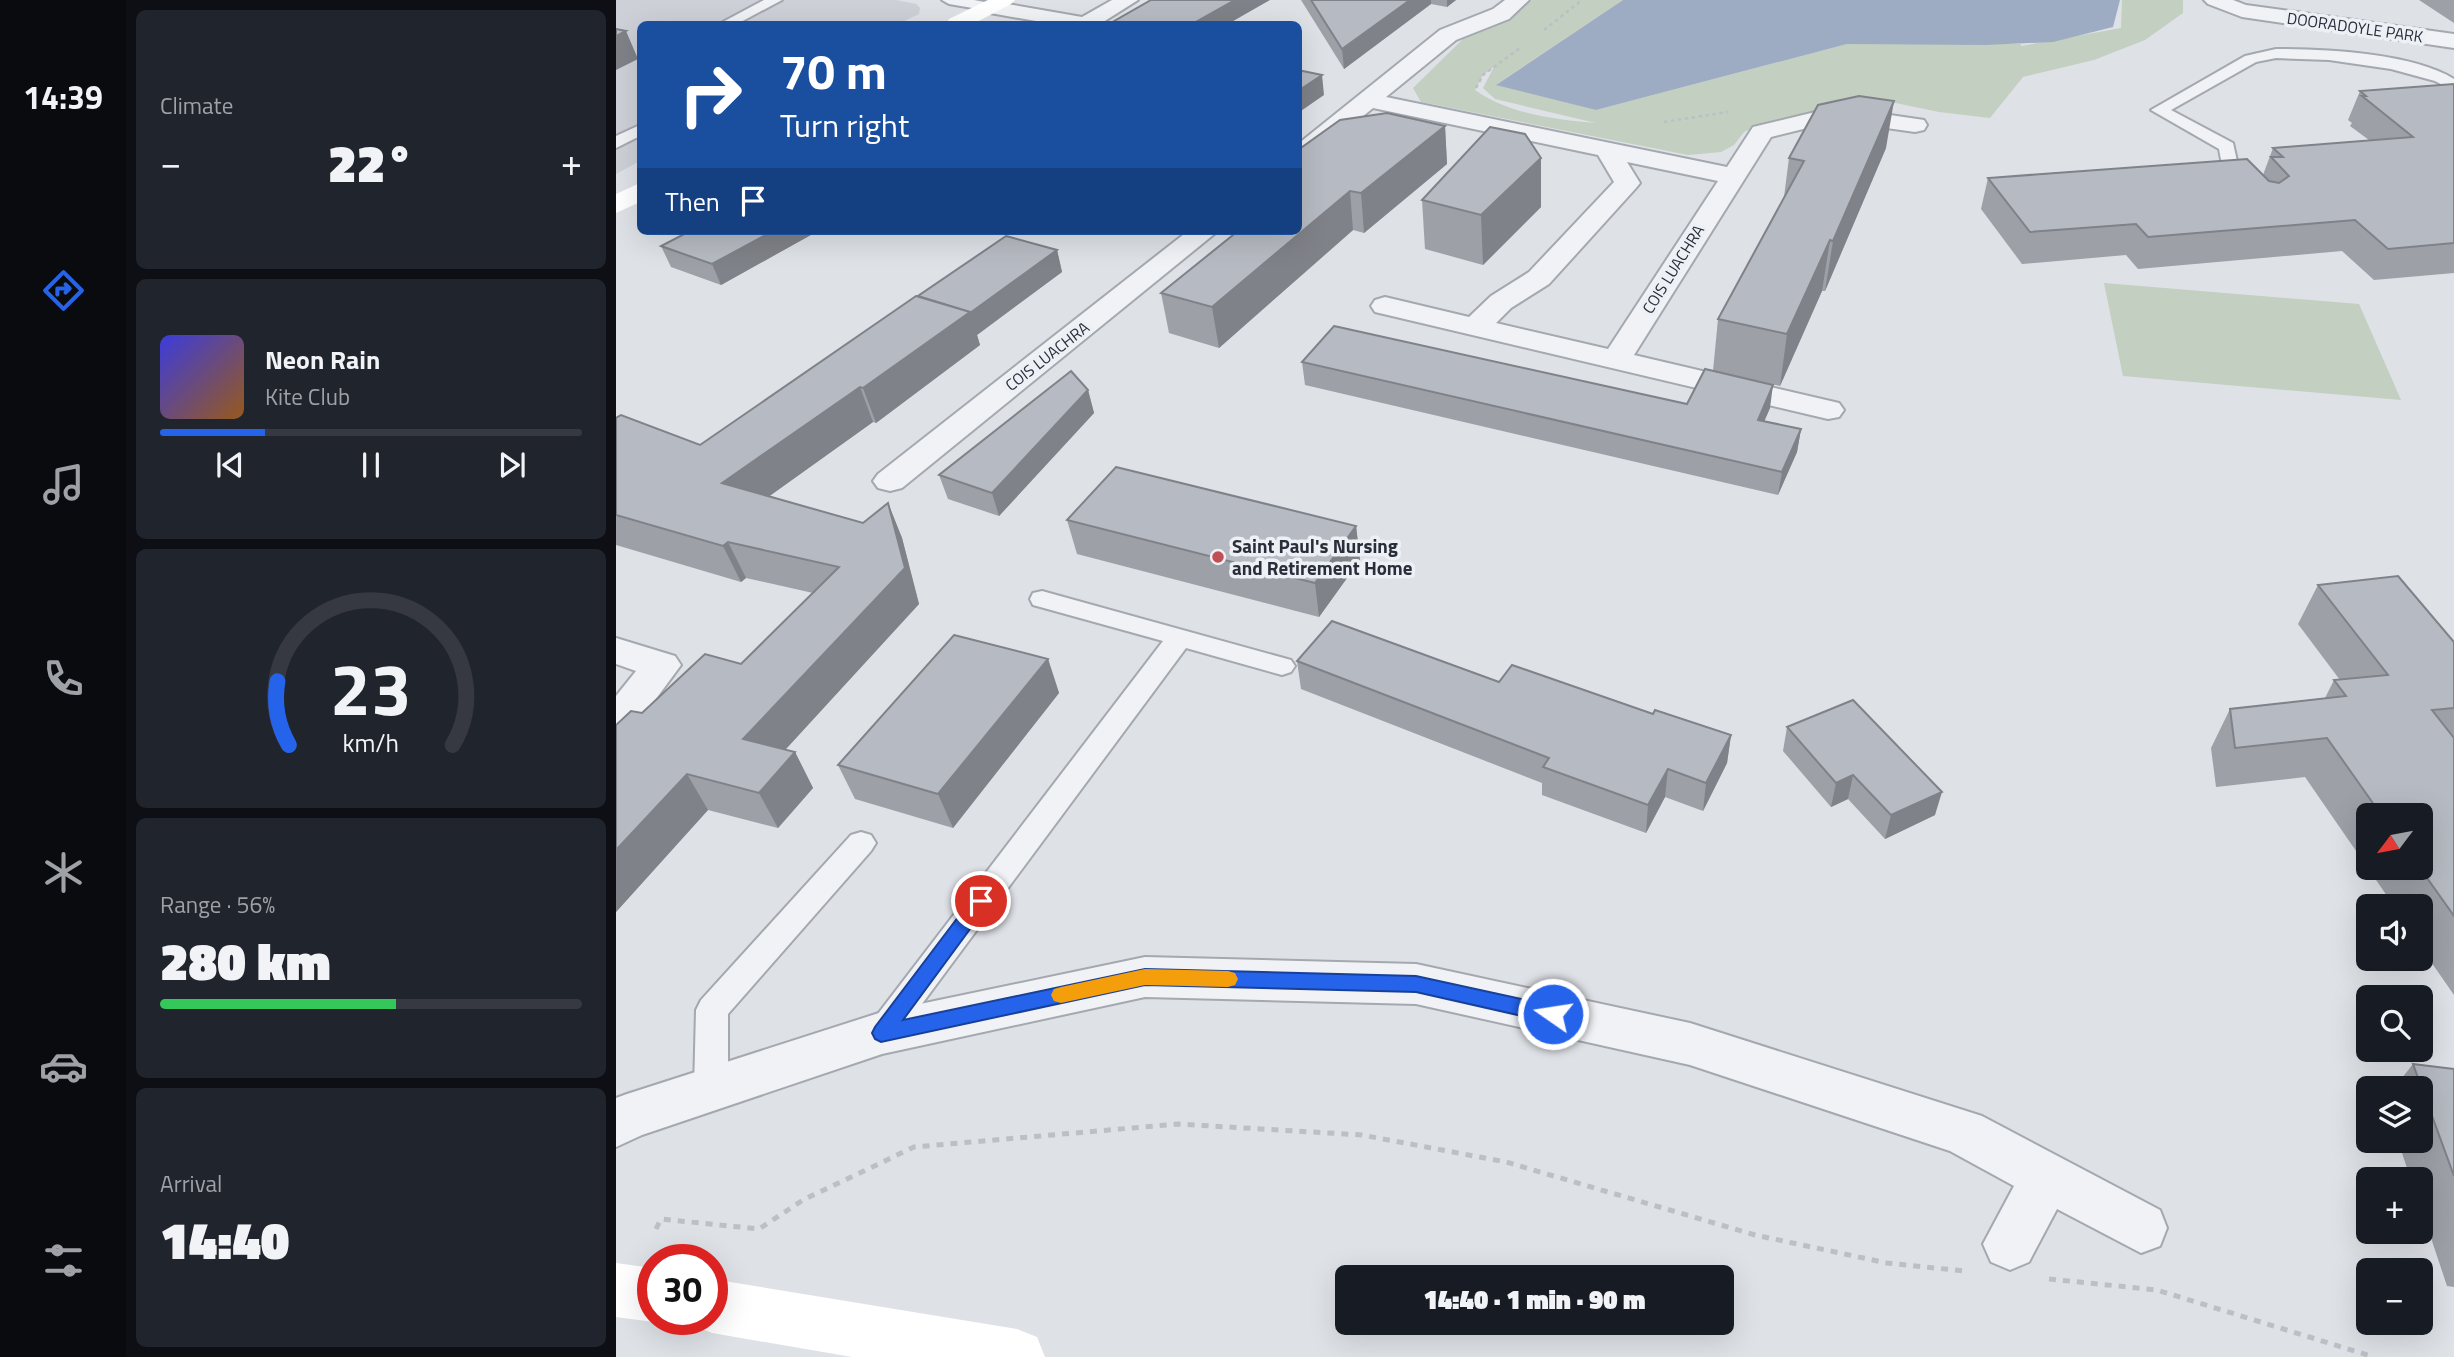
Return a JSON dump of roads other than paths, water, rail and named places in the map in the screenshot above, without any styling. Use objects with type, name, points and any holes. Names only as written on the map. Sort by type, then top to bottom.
[{"type":"main road","points":[[963,21],[997,4]]},
{"type":"main road","points":[[616,205],[637,193]]},
{"type":"main road","points":[[616,1290],[637,1293]]},
{"type":"main road","points":[[728,1309],[1017,1357]]},
{"type":"street","points":[[1091,21],[1127,0]]},
{"type":"street","points":[[1302,154],[1448,35],[1501,13],[1518,0]]},
{"type":"street","name":"DOORADOYLE PARK","points":[[2215,0],[2242,11],[2454,41]]},
{"type":"street","points":[[997,4],[1073,21]]},
{"type":"street","points":[[1368,100],[1732,176]]},
{"type":"street","name":"COIS LUACHRA","points":[[1615,362],[1762,132],[1836,114],[1915,125]]},
{"type":"street","points":[[1475,327],[1501,302],[1539,278],[1627,183],[1606,148]]},
{"type":"street","name":"COIS LUACHRA","points":[[890,481],[1200,235]]},
{"type":"street","points":[[1385,306],[1828,410]]},
{"type":"street","points":[[616,651],[662,665],[616,724]]},
{"type":"street","points":[[616,1124],[627,1117],[881,1033],[1145,977],[1416,984],[1690,1044],[1964,1132],[2141,1228]]},
{"type":"street","points":[[2006,1265],[2048,1176]]},
{"type":"lane","points":[[732,21],[775,0]]},
{"type":"lane","points":[[949,0],[997,4]]},
{"type":"lane","points":[[2257,197],[2231,171],[2227,147],[2159,110],[2257,57],[2277,53],[2301,52],[2390,64],[2428,73],[2449,81],[2454,86]]},
{"type":"lane","points":[[616,142],[637,132]]},
{"type":"lane","points":[[1042,599],[1282,666]]},
{"type":"lane","points":[[881,1033],[1180,637]]},
{"type":"lane","points":[[710,1090],[712,1010],[861,843]]},
{"type":"water","points":[[1623,0],[2120,0],[2113,27],[2053,42],[1985,45],[1847,44],[1596,110],[1496,85]]},
{"type":"place","name":"Saint Paul's Nursing and Retirement Home","points":[[1218,557]]}]
